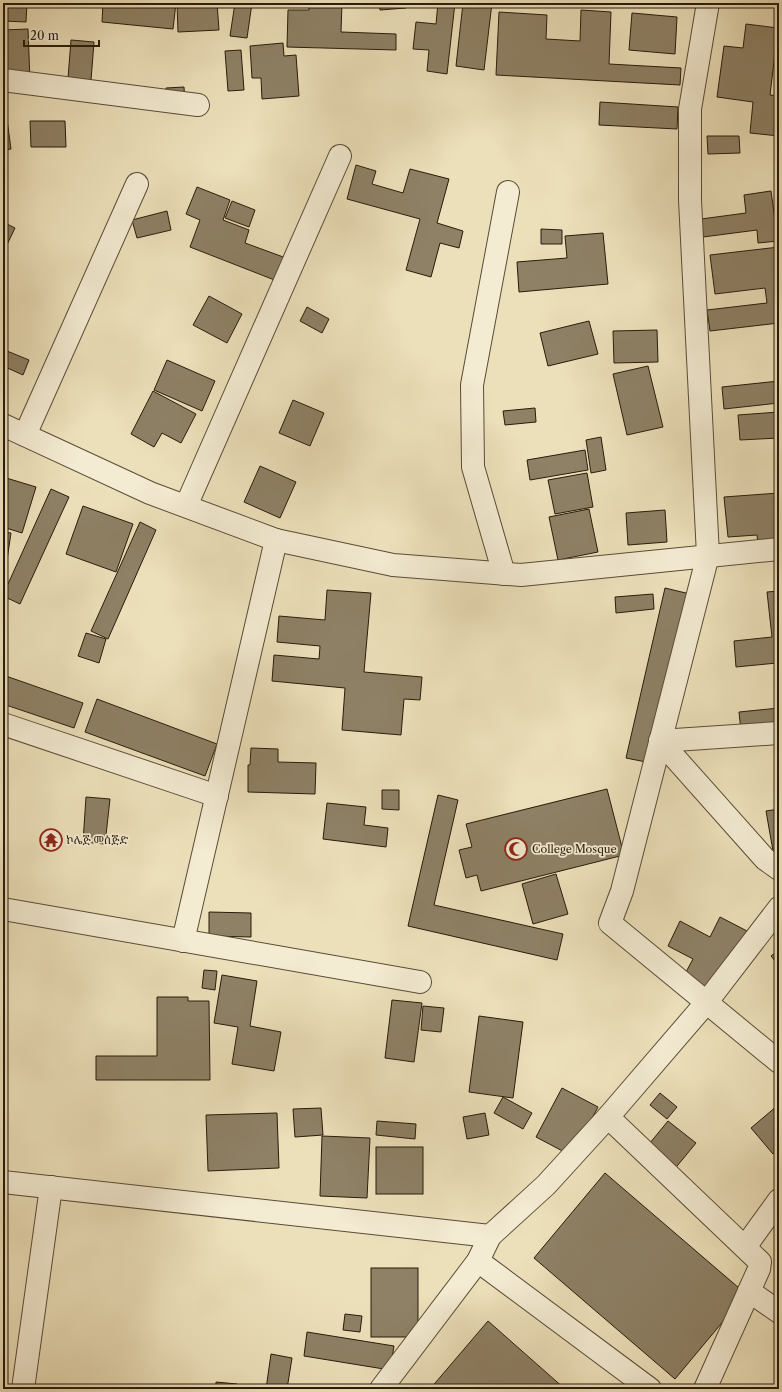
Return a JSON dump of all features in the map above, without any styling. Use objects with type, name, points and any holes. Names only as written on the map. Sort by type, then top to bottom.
[{"type":"street","points":[[708,3],[690,109],[690,200],[708,555],[622,891],[610,923],[779,1062]]},
{"type":"street","points":[[3,80],[198,105]]},
{"type":"street","points":[[186,506],[340,156]]},
{"type":"street","points":[[25,435],[137,184]]},
{"type":"street","points":[[504,574],[473,467],[472,386],[508,192]]},
{"type":"street","points":[[3,425],[150,493],[276,540],[393,565],[521,575],[779,549]]},
{"type":"street","points":[[183,941],[276,540]]},
{"type":"street","points":[[3,724],[217,796]]},
{"type":"street","points":[[660,741],[779,733]]},
{"type":"street","points":[[660,741],[774,862]]},
{"type":"street","points":[[381,1389],[478,1262],[490,1236],[546,1185],[608,1116],[706,1003],[779,908]]},
{"type":"street","points":[[3,909],[420,982]]},
{"type":"street","points":[[608,1116],[760,1262],[759,1270],[705,1389]]},
{"type":"street","points":[[3,1182],[490,1236]]},
{"type":"street","points":[[23,1389],[51,1187]]},
{"type":"street","points":[[745,1247],[779,1200]]},
{"type":"street","points":[[478,1262],[650,1389]]},
{"type":"street","points":[[749,1291],[779,1312]]},
{"type":"building","points":[[3,3],[27,3],[26,22],[3,21]]},
{"type":"building","points":[[103,3],[140,5],[140,3],[176,3],[173,29],[102,22]]},
{"type":"building","points":[[177,3],[217,3],[219,30],[178,32]]},
{"type":"building","points":[[235,3],[252,3],[247,38],[230,36]]},
{"type":"building","points":[[309,3],[342,3],[341,32],[396,34],[396,50],[287,47],[288,10],[309,10]]},
{"type":"building","points":[[379,3],[406,3],[406,8],[380,10]]},
{"type":"building","points":[[438,3],[455,3],[447,74],[427,71],[429,50],[413,49],[416,22],[436,24]]},
{"type":"building","points":[[463,3],[492,3],[484,70],[456,66]]},
{"type":"building","points":[[581,10],[611,12],[609,64],[681,68],[680,85],[496,75],[499,12],[547,15],[546,39],[580,41]]},
{"type":"building","points":[[632,13],[677,17],[675,54],[629,50]]},
{"type":"building","points":[[746,24],[778,28],[770,95],[779,96],[779,136],[750,133],[753,102],[717,97],[724,46],[743,48]]},
{"type":"building","points":[[28,29],[30,81],[3,82],[3,30]]},
{"type":"building","points":[[71,40],[94,42],[90,93],[67,91]]},
{"type":"building","points":[[283,43],[284,56],[296,55],[299,96],[262,99],[261,78],[252,78],[250,46]]},
{"type":"building","points":[[241,50],[244,90],[228,91],[225,51]]},
{"type":"building","points":[[184,87],[185,104],[167,104],[166,88]]},
{"type":"building","points":[[600,102],[678,107],[677,129],[599,125]]},
{"type":"building","points":[[3,105],[5,105],[11,149],[3,150]]},
{"type":"building","points":[[30,121],[65,121],[66,147],[31,147]]},
{"type":"building","points":[[707,136],[739,136],[740,153],[708,154]]},
{"type":"building","points":[[356,165],[376,171],[372,184],[403,193],[410,169],[449,179],[437,223],[463,231],[459,248],[440,243],[431,277],[406,270],[420,219],[347,199]]},
{"type":"building","points":[[197,187],[230,200],[223,220],[249,230],[245,243],[286,258],[277,281],[190,247],[200,220],[186,214]]},
{"type":"building","points":[[779,188],[779,215],[776,189]]},
{"type":"building","points":[[771,191],[778,241],[758,243],[757,230],[703,237],[701,219],[746,213],[744,195]]},
{"type":"building","points":[[232,201],[255,210],[249,227],[225,218]]},
{"type":"building","points":[[167,211],[171,230],[137,238],[132,220]]},
{"type":"building","points":[[3,222],[15,228],[3,253]]},
{"type":"building","points":[[541,229],[562,230],[562,244],[541,244]]},
{"type":"building","points":[[603,233],[608,284],[519,292],[517,262],[567,258],[565,236]]},
{"type":"building","points":[[779,247],[779,270],[777,270],[779,287],[779,323],[710,331],[707,310],[767,303],[765,288],[715,294],[710,255]]},
{"type":"building","points":[[209,296],[242,314],[227,343],[193,325]]},
{"type":"building","points":[[307,307],[329,319],[322,333],[300,321]]},
{"type":"building","points":[[589,321],[598,354],[548,366],[540,333]]},
{"type":"building","points":[[657,330],[658,362],[614,363],[613,331]]},
{"type":"building","points":[[7,351],[29,360],[23,375],[3,366],[3,360]]},
{"type":"building","points":[[167,360],[215,381],[202,411],[154,390]]},
{"type":"building","points":[[648,366],[663,427],[627,435],[613,374]]},
{"type":"building","points":[[779,381],[779,403],[724,409],[722,387]]},
{"type":"building","points":[[153,391],[196,414],[181,443],[162,433],[154,447],[131,434]]},
{"type":"building","points":[[293,400],[324,413],[310,446],[279,433]]},
{"type":"building","points":[[535,408],[536,422],[505,425],[503,411]]},
{"type":"building","points":[[779,412],[779,438],[740,440],[738,415]]},
{"type":"building","points":[[601,437],[606,470],[591,473],[586,440]]},
{"type":"building","points":[[585,450],[588,470],[530,480],[527,460]]},
{"type":"building","points":[[260,466],[296,482],[280,518],[244,502]]},
{"type":"building","points":[[587,473],[593,507],[555,514],[548,480]]},
{"type":"building","points":[[3,477],[36,487],[22,533],[3,527]]},
{"type":"building","points":[[51,489],[69,497],[20,604],[3,595]]},
{"type":"building","points":[[779,493],[779,553],[759,554],[757,535],[728,537],[724,497]]},
{"type":"building","points":[[83,506],[133,524],[116,572],[66,554]]},
{"type":"building","points":[[589,509],[598,552],[558,560],[549,517]]},
{"type":"building","points":[[665,510],[667,542],[628,545],[626,513]]},
{"type":"building","points":[[140,522],[156,530],[108,639],[91,631]]},
{"type":"building","points":[[3,532],[11,533],[4,580],[3,580]]},
{"type":"building","points":[[665,588],[690,594],[651,763],[626,758]]},
{"type":"building","points":[[327,590],[371,593],[364,672],[422,677],[420,700],[404,699],[401,735],[342,730],[345,688],[272,681],[274,655],[319,659],[320,646],[277,642],[279,616],[325,620]]},
{"type":"building","points":[[779,591],[779,679],[777,663],[736,667],[734,641],[772,637],[767,592]]},
{"type":"building","points":[[653,594],[654,609],[616,613],[615,597]]},
{"type":"building","points":[[86,633],[106,639],[99,663],[78,656]]},
{"type":"building","points":[[3,675],[83,703],[74,728],[3,704]]},
{"type":"building","points":[[97,699],[217,744],[205,776],[85,732]]},
{"type":"building","points":[[779,708],[779,737],[742,741],[739,712]]},
{"type":"building","points":[[251,748],[278,749],[278,762],[316,763],[315,794],[248,792],[248,765],[250,765]]},
{"type":"building","points":[[607,789],[624,855],[481,891],[477,875],[466,878],[459,850],[472,847],[466,824]]},
{"type":"building","points":[[382,790],[399,790],[399,810],[382,809]]},
{"type":"building","points":[[438,795],[458,800],[434,905],[563,934],[557,960],[408,926]]},
{"type":"building","points":[[86,797],[110,799],[105,844],[83,842]]},
{"type":"building","points":[[327,803],[366,807],[364,825],[388,828],[386,847],[323,839]]},
{"type":"building","points":[[779,809],[779,850],[773,851],[766,811]]},
{"type":"building","points":[[556,874],[568,914],[533,924],[522,884]]},
{"type":"building","points":[[209,912],[251,913],[251,937],[209,936]]},
{"type":"building","points":[[720,917],[747,931],[710,1002],[679,985],[693,959],[668,946],[680,921],[710,937]]},
{"type":"building","points":[[779,950],[779,966],[771,956]]},
{"type":"building","points":[[204,970],[217,971],[215,990],[202,988]]},
{"type":"building","points":[[222,975],[257,981],[250,1026],[281,1032],[274,1071],[232,1064],[238,1027],[214,1023]]},
{"type":"building","points":[[157,997],[188,997],[188,1001],[209,1001],[210,1080],[96,1080],[96,1056],[157,1056]]},
{"type":"building","points":[[392,1000],[422,1003],[414,1062],[385,1058]]},
{"type":"building","points":[[423,1006],[444,1008],[441,1032],[421,1030]]},
{"type":"building","points":[[479,1016],[523,1022],[513,1098],[469,1092]]},
{"type":"building","points":[[562,1088],[598,1107],[572,1156],[536,1137]]},
{"type":"building","points":[[660,1093],[677,1107],[667,1119],[650,1105]]},
{"type":"building","points":[[503,1097],[532,1113],[523,1129],[494,1113]]},
{"type":"building","points":[[777,1106],[779,1109],[779,1149],[773,1154],[751,1128]]},
{"type":"building","points":[[321,1108],[323,1135],[295,1137],[293,1109]]},
{"type":"building","points":[[277,1113],[279,1168],[208,1171],[206,1115]]},
{"type":"building","points":[[485,1113],[489,1135],[467,1139],[463,1117]]},
{"type":"building","points":[[377,1121],[416,1124],[415,1139],[376,1135]]},
{"type":"building","points":[[668,1121],[696,1143],[673,1171],[645,1149]]},
{"type":"building","points":[[322,1136],[370,1138],[367,1198],[320,1196]]},
{"type":"building","points":[[376,1147],[423,1147],[423,1194],[376,1194]]},
{"type":"building","points":[[605,1173],[746,1294],[675,1379],[534,1258]]},
{"type":"building","points":[[371,1268],[418,1268],[418,1337],[371,1337]]},
{"type":"building","points":[[345,1314],[362,1316],[360,1332],[343,1330]]},
{"type":"building","points":[[488,1321],[565,1389],[430,1389]]},
{"type":"building","points":[[307,1332],[394,1346],[390,1370],[304,1356]]},
{"type":"building","points":[[271,1354],[292,1358],[287,1389],[266,1389]]},
{"type":"building","points":[[216,1382],[237,1384],[236,1389],[216,1389]]},
{"type":"place","name":"ኮሌጅ መስጅድ","points":[[51,840]]},
{"type":"place","name":"College Mosque","points":[[516,849]]}]
